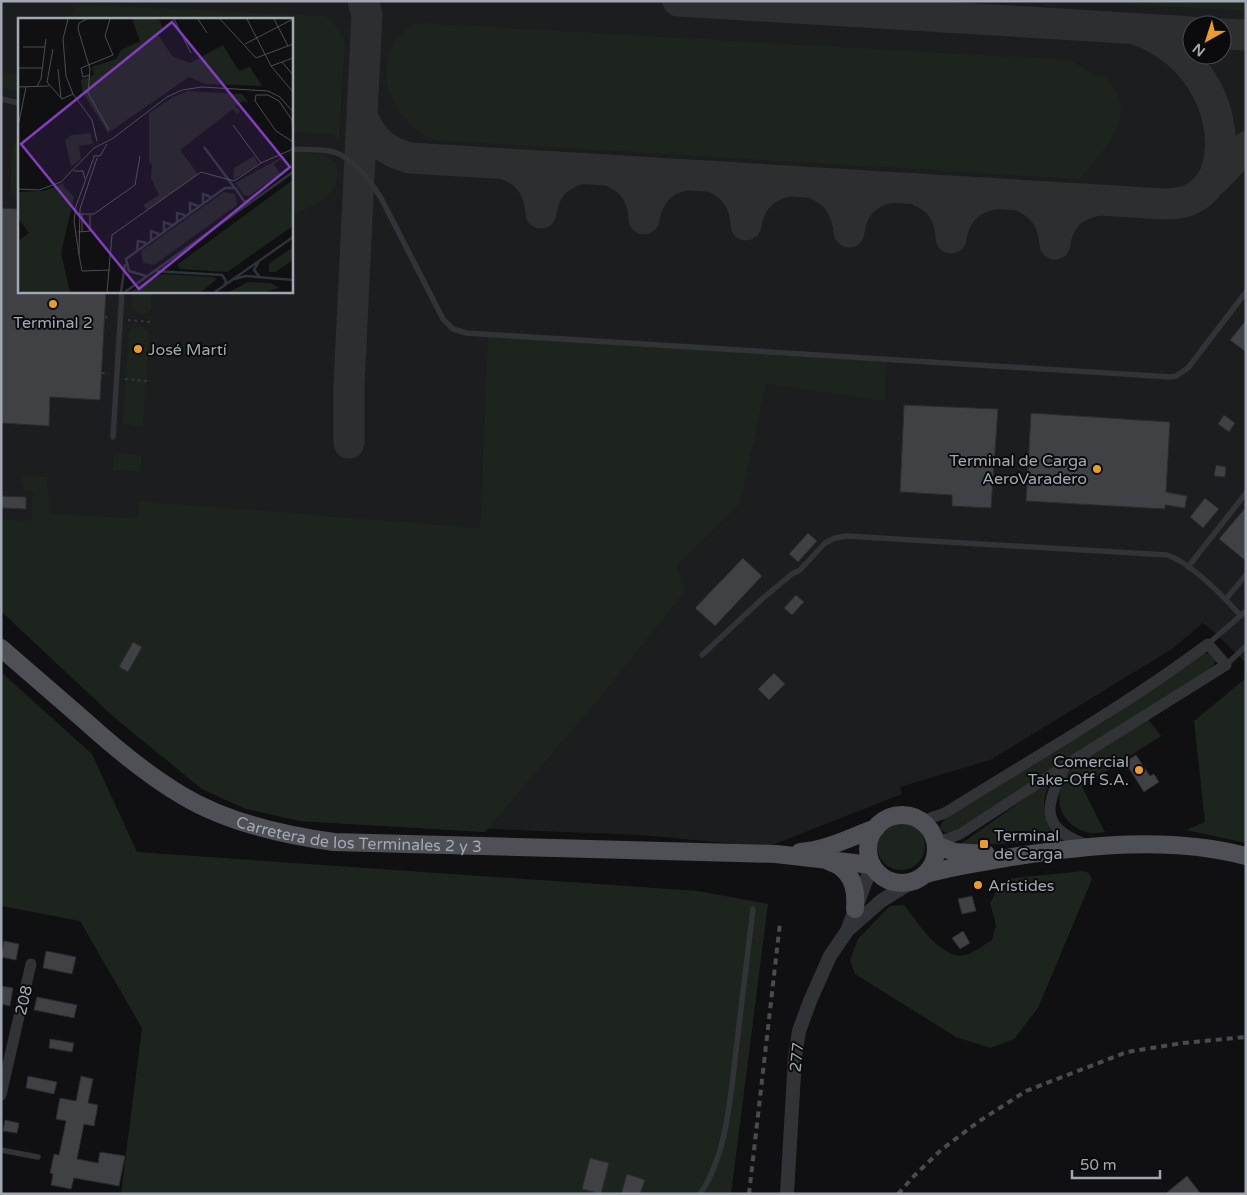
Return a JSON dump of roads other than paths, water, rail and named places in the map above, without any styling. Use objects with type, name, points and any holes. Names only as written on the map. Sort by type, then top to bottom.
[{"type":"main road","name":"Carretera de los Terminales 2 y 3","points":[[1,648],[148,774],[184,797],[226,816],[261,828],[298,837],[334,842],[776,854],[872,865]]},
{"type":"main road","points":[[926,874],[934,860],[936,842],[932,832],[922,821],[908,816],[896,816],[885,820],[876,828],[868,842],[869,858],[872,865],[876,871],[888,880],[901,884],[910,883],[926,874],[964,865],[1092,846],[1156,845],[1194,847],[1246,856]]},
{"type":"main road","name":"Carretera de los Terminales 2 y 3","points":[[776,854],[811,851],[841,842],[876,828]]},
{"type":"main road","points":[[936,842],[954,852],[1027,855]]},
{"type":"main road","points":[[822,860],[842,867],[848,874],[855,888],[855,909]]},
{"type":"street","points":[[922,821],[945,813],[1174,670],[1208,644],[1226,665],[960,834],[936,842]]},
{"type":"street","points":[[1066,765],[1052,793],[1049,811],[1056,828],[1070,839],[1092,846]]},
{"type":"street","name":"277","points":[[787,1194],[794,1066],[799,1031],[830,956],[847,931],[872,865]]},
{"type":"street","name":"277","points":[[847,931],[881,901],[910,883]]},
{"type":"street","name":"208","points":[[1,1095],[31,964]]},
{"type":"lane","points":[[1,99],[18,102]]},
{"type":"lane","points":[[292,149],[334,152],[351,162],[361,171],[381,198],[442,320],[453,329],[466,333],[1171,377],[1188,368],[1246,292]]},
{"type":"lane","points":[[113,438],[122,292]]},
{"type":"lane","points":[[1188,567],[1246,493]]},
{"type":"lane","points":[[702,655],[762,599],[792,574],[800,570],[826,543],[835,538],[846,536],[1167,555],[1180,560],[1243,613],[1208,644]]},
{"type":"lane","points":[[1226,599],[1246,575]]},
{"type":"lane","points":[[1226,665],[1246,646]]},
{"type":"lane","points":[[700,1194],[708,1182],[719,1148],[728,1106],[753,909]]},
{"type":"lane","points":[[1,1150],[38,1157]]},
{"type":"railway","points":[[749,1194],[780,923]]},
{"type":"railway","points":[[898,1194],[941,1150],[978,1122],[1026,1091],[1127,1052],[1183,1043],[1246,1037]]},
{"type":"place","name":"Terminal 2","points":[[53,304]]},
{"type":"place","name":"José Martí","points":[[138,349]]},
{"type":"place","name":"Terminal de Carga AeroVaradero","points":[[1097,469]]},
{"type":"place","name":"Comercial Take-Off S.A.","points":[[1139,770]]},
{"type":"place","name":"Terminal de Carga","points":[[984,844]]},
{"type":"place","name":"Arístides","points":[[978,885]]}]
